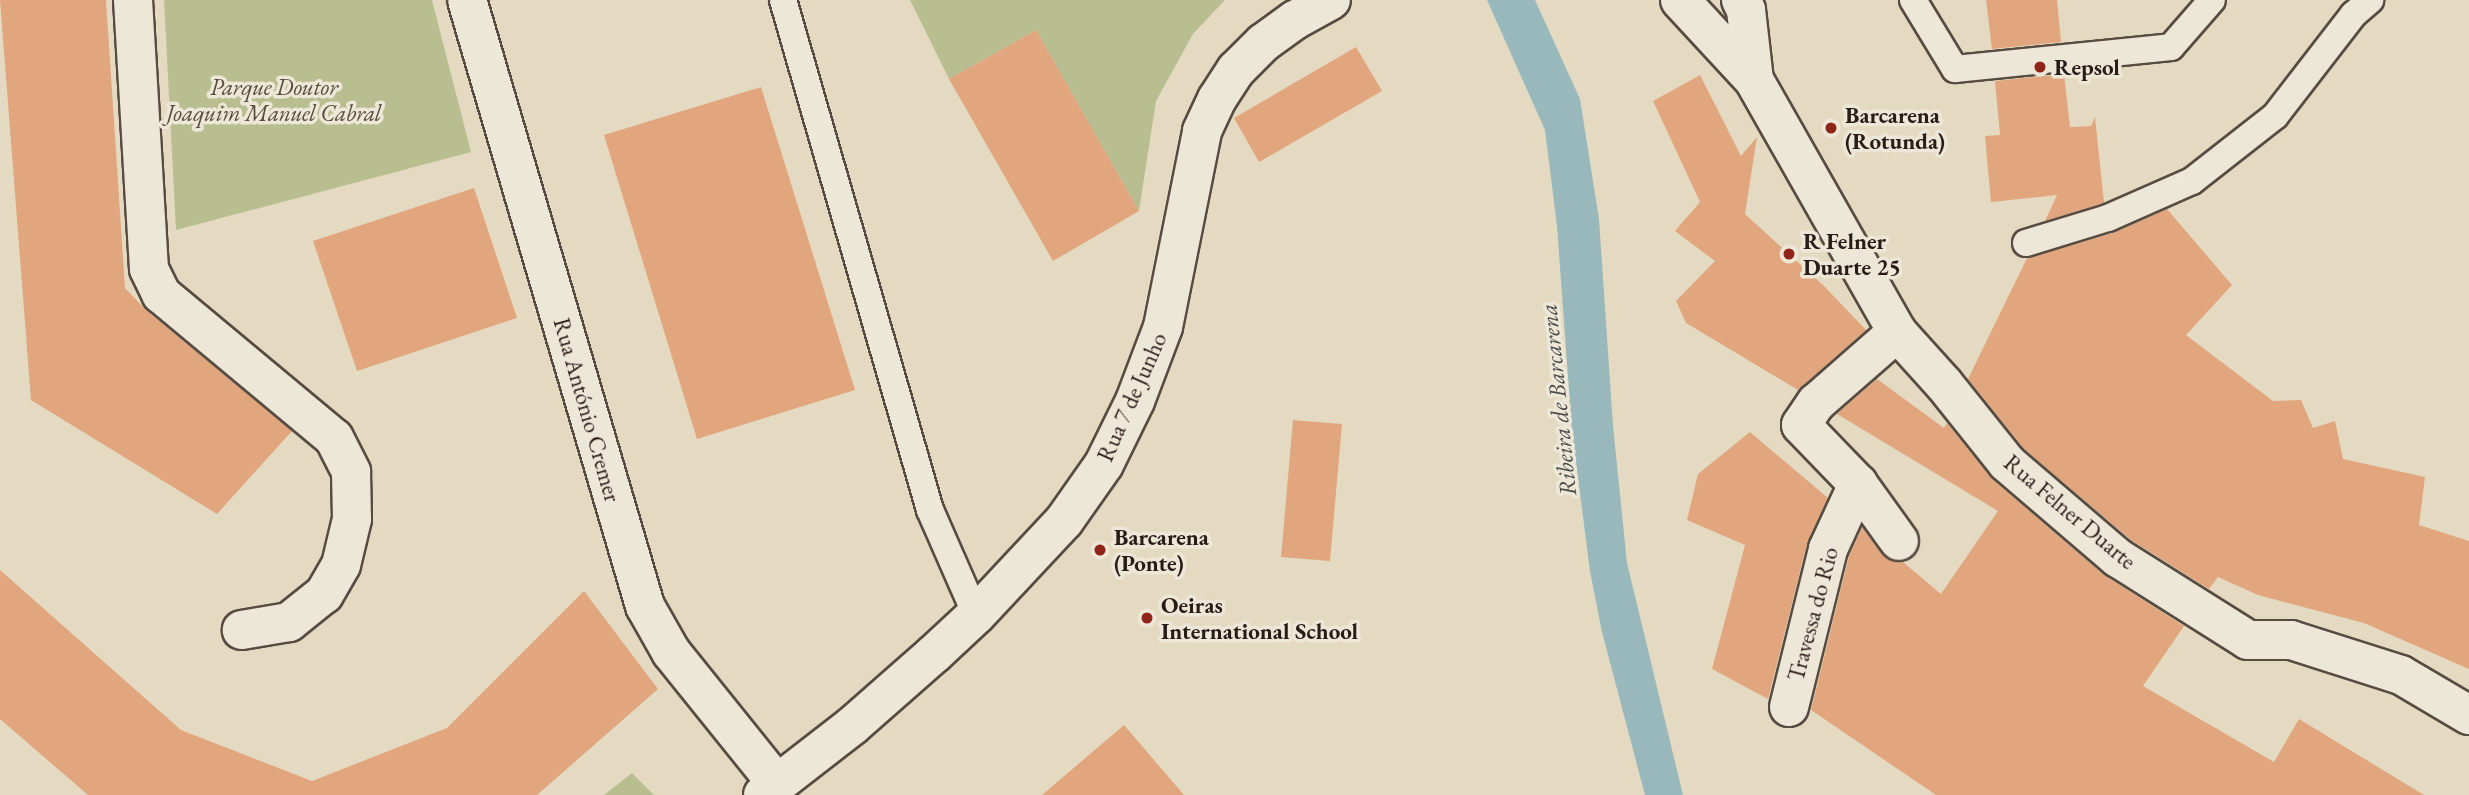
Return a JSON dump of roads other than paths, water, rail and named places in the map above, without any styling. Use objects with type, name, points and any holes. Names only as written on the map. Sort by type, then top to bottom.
[{"type":"street","points":[[133,0],[149,269],[160,294],[334,438],[351,472],[352,519],[341,565],[324,594],[289,622],[242,630]]},
{"type":"street","name":"Rua António Cremer","points":[[467,0],[645,606],[671,652],[770,789]]},
{"type":"street","name":"Rua 7 de Junho","points":[[770,789],[852,726],[976,615],[1064,521],[1104,464],[1135,401],[1163,327],[1202,131],[1217,99],[1236,70],[1263,43],[1295,20],[1331,0]]},
{"type":"street","name":"Rua Felner Duarte","points":[[1680,0],[1754,80],[1896,332],[1944,384],[2007,463],[2118,558],[2248,640],[2291,640],[2401,675],[2469,715]]},
{"type":"street","name":"Rua Felner Duarte","points":[[1746,3],[1754,80]]},
{"type":"street","points":[[1896,332],[1816,403],[1801,425],[1858,484],[1899,541]]},
{"type":"street","name":"Travessa do Rio","points":[[1789,707],[1828,549],[1858,484]]},
{"type":"lane","points":[[783,0],[930,510],[976,615]]},
{"type":"lane","points":[[1913,0],[1955,69],[2171,47],[2212,0]]},
{"type":"lane","points":[[2026,243],[2108,218],[2192,181],[2276,117],[2354,15],[2370,0]]},
{"type":"water","points":[[1487,0],[1535,0],[1580,99],[1599,219],[1613,426],[1627,563],[1683,795],[1645,795],[1602,632],[1590,571],[1572,431],[1557,226],[1545,130]]},
{"type":"place","name":"Repsol","points":[[2040,67]]},
{"type":"place","name":"Barcarena (Rotunda)","points":[[1831,128]]},
{"type":"place","name":"R Felner Duarte 25","points":[[1789,254]]},
{"type":"place","name":"Barcarena (Ponte)","points":[[1100,550]]},
{"type":"place","name":"Oeiras International School","points":[[1147,618]]},
{"type":"park label","name":"Parque Doutor Joaquim Manuel Cabral","points":[[274,100]]},
{"type":"water label","name":"Ribeira de Barcarena","points":[[1558,400]]}]
